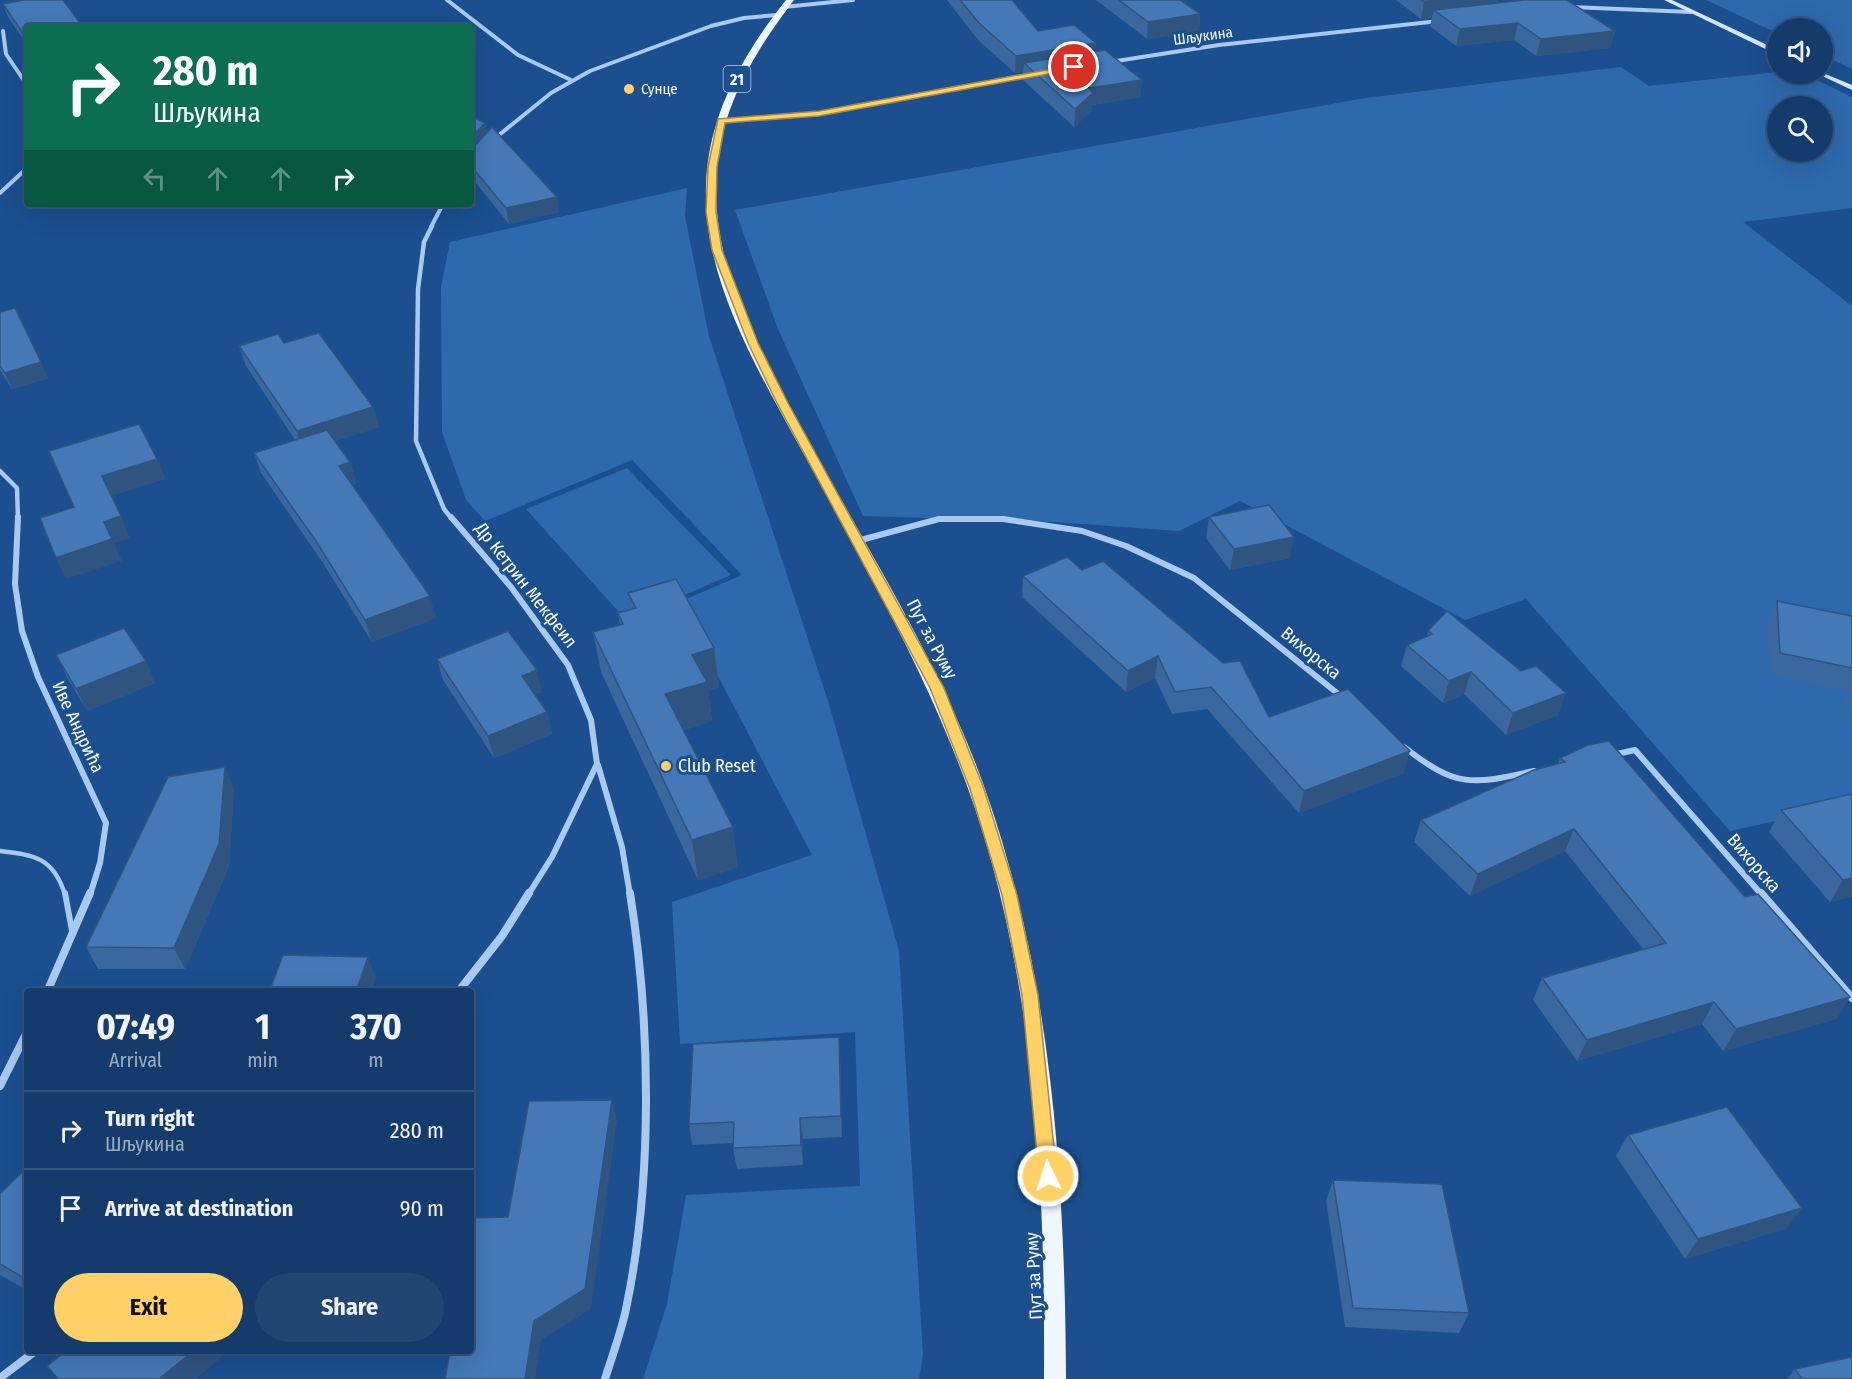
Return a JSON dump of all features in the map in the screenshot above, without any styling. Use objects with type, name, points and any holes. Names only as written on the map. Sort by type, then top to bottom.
[{"type":"main road","points":[[1667,0],[1767,48]]},
{"type":"main road","name":"Пут за Руму","points":[[787,4],[741,68],[721,121],[712,167],[711,212],[717,250],[758,353],[937,688],[977,789],[1010,895],[1030,995],[1046,1133],[1056,1304],[1055,1379]]},
{"type":"main road","points":[[1833,79],[1852,88]]},
{"type":"street","points":[[447,0],[518,55],[571,80]]},
{"type":"street","points":[[787,4],[853,0]]},
{"type":"street","points":[[1567,7],[1596,6],[1691,12]]},
{"type":"street","points":[[487,145],[520,116],[571,80],[705,28],[753,16],[777,15]]},
{"type":"street","name":"Шљукина","points":[[1107,62],[1219,45],[1451,20]]},
{"type":"street","points":[[3,31],[6,54],[24,81]]},
{"type":"street","points":[[721,121],[819,113],[1039,73]]},
{"type":"street","points":[[0,193],[24,171]]},
{"type":"street","name":"Др Кетрин Мекфеил","points":[[442,207],[424,242],[417,289],[416,441],[444,509],[511,587],[568,665],[591,720],[597,764],[622,847],[639,957],[645,1108],[641,1217],[626,1311],[605,1379]]},
{"type":"street","name":"Иве Андрића","points":[[0,471],[16,488],[19,498],[15,584],[22,631],[38,677],[106,823],[106,835],[99,862],[73,939],[49,988]]},
{"type":"street","name":"Вихорска","points":[[857,541],[939,519],[1003,519],[1093,534],[1126,546],[1194,578],[1347,701]]},
{"type":"street","points":[[1401,745],[1448,779],[1475,784],[1544,769]]},
{"type":"street","name":"Вихорска","points":[[1601,757],[1635,750],[1852,998]]},
{"type":"street","points":[[461,988],[502,936],[552,857],[597,764]]},
{"type":"street","points":[[0,1086],[24,1038]]},
{"type":"street","points":[[0,1378],[31,1354]]},
{"type":"lane","points":[[0,851],[22,852],[54,866],[64,883],[73,939]]},
{"type":"shaded area","points":[[1706,0],[1852,0],[1852,69],[1833,60],[1833,18],[1767,18],[1767,28]]},
{"type":"shaded area","points":[[1621,67],[1649,86],[1767,73],[1767,84],[1825,84],[1852,97],[1852,208],[1743,222],[1852,306],[1852,804],[1730,831],[1526,599],[1465,620],[1240,501],[1179,531],[1055,522],[863,516],[778,329],[735,210],[1365,98]]},
{"type":"shaded area","points":[[687,188],[685,216],[709,336],[829,704],[899,951],[923,1355],[919,1379],[643,1379],[667,1304],[686,1195],[860,1186],[855,1032],[680,1044],[672,902],[812,855],[679,602],[742,575],[632,460],[485,521],[466,500],[442,432],[441,287],[450,242]]},
{"type":"shaded area","points":[[627,468],[731,575],[645,612],[618,611],[526,509]]},
{"type":"building","points":[[23,0],[63,0],[81,24],[24,24],[24,35],[3,4]]},
{"type":"building","points":[[960,0],[1012,0],[1038,31],[1074,25],[1096,43],[1016,56],[979,23]]},
{"type":"building","points":[[1119,0],[1180,0],[1200,14],[1148,22]]},
{"type":"building","points":[[1421,0],[1447,0],[1424,2]]},
{"type":"building","points":[[1524,0],[1567,0],[1615,31],[1541,39],[1518,23],[1460,29],[1434,10]]},
{"type":"building","points":[[1105,50],[1142,80],[1089,88],[1093,93],[1075,109],[1024,63]]},
{"type":"building","points":[[474,118],[485,123],[474,135]]},
{"type":"building","points":[[492,127],[557,197],[506,208],[474,170],[474,147]]},
{"type":"building","points":[[15,308],[41,362],[5,373],[0,366],[0,312]]},
{"type":"building","points":[[319,333],[373,407],[297,431],[239,346],[278,334],[284,343]]},
{"type":"building","points":[[139,424],[157,459],[102,476],[121,516],[104,522],[112,539],[56,558],[40,518],[74,507],[49,451]]},
{"type":"building","points":[[327,430],[350,462],[339,466],[430,596],[365,620],[316,541],[254,453]]},
{"type":"building","points":[[1269,505],[1294,537],[1234,549],[1209,517]]},
{"type":"building","points":[[1067,557],[1082,570],[1103,561],[1223,663],[1240,661],[1269,717],[1348,689],[1410,751],[1304,791],[1211,687],[1175,692],[1158,656],[1128,671],[1023,576]]},
{"type":"building","points":[[676,579],[714,648],[692,655],[707,682],[665,694],[733,827],[692,840],[593,632],[623,624],[618,613],[636,608],[628,593]]},
{"type":"building","points":[[1777,601],[1852,616],[1852,668],[1780,653]]},
{"type":"building","points":[[1447,611],[1521,671],[1536,666],[1566,693],[1513,713],[1471,672],[1449,681],[1407,645],[1432,634],[1428,631]]},
{"type":"building","points":[[124,628],[146,661],[76,689],[56,655]]},
{"type":"building","points":[[508,631],[537,670],[522,676],[547,712],[488,736],[437,659]]},
{"type":"building","points":[[1609,741],[1745,897],[1758,894],[1850,997],[1736,1029],[1714,1002],[1587,1040],[1542,978],[1666,943],[1574,829],[1478,874],[1421,820],[1534,770],[1565,762],[1560,758],[1588,745]]},
{"type":"building","points":[[225,767],[219,844],[174,948],[86,947],[168,777]]},
{"type":"building","points":[[1852,794],[1852,878],[1843,880],[1781,810]]},
{"type":"building","points":[[283,955],[368,957],[357,988],[271,988]]},
{"type":"building","points":[[839,1037],[841,1116],[800,1118],[801,1145],[733,1148],[734,1122],[689,1124],[693,1044]]},
{"type":"building","points":[[612,1100],[585,1289],[534,1321],[525,1379],[445,1379],[450,1354],[474,1354],[474,1218],[508,1217],[529,1101]]},
{"type":"building","points":[[1727,1107],[1802,1208],[1698,1239],[1628,1135]]},
{"type":"building","points":[[24,1170],[24,1278],[0,1264],[0,1194]]},
{"type":"building","points":[[1333,1180],[1442,1184],[1469,1313],[1353,1308]]},
{"type":"building","points":[[62,1354],[190,1354],[159,1379],[58,1379],[47,1366]]},
{"type":"building","points":[[1852,1357],[1852,1379],[1802,1379],[1795,1369]]},
{"type":"place","name":"Сунце","points":[[629,89]]},
{"type":"place","name":"Club Reset","points":[[666,766]]},
{"type":"route","points":[[1048,1176],[1046,1133],[1030,995],[1010,895],[977,789],[937,688],[782,403],[753,343],[717,250],[711,212],[712,167],[721,121],[819,113],[1074,67]]}]
